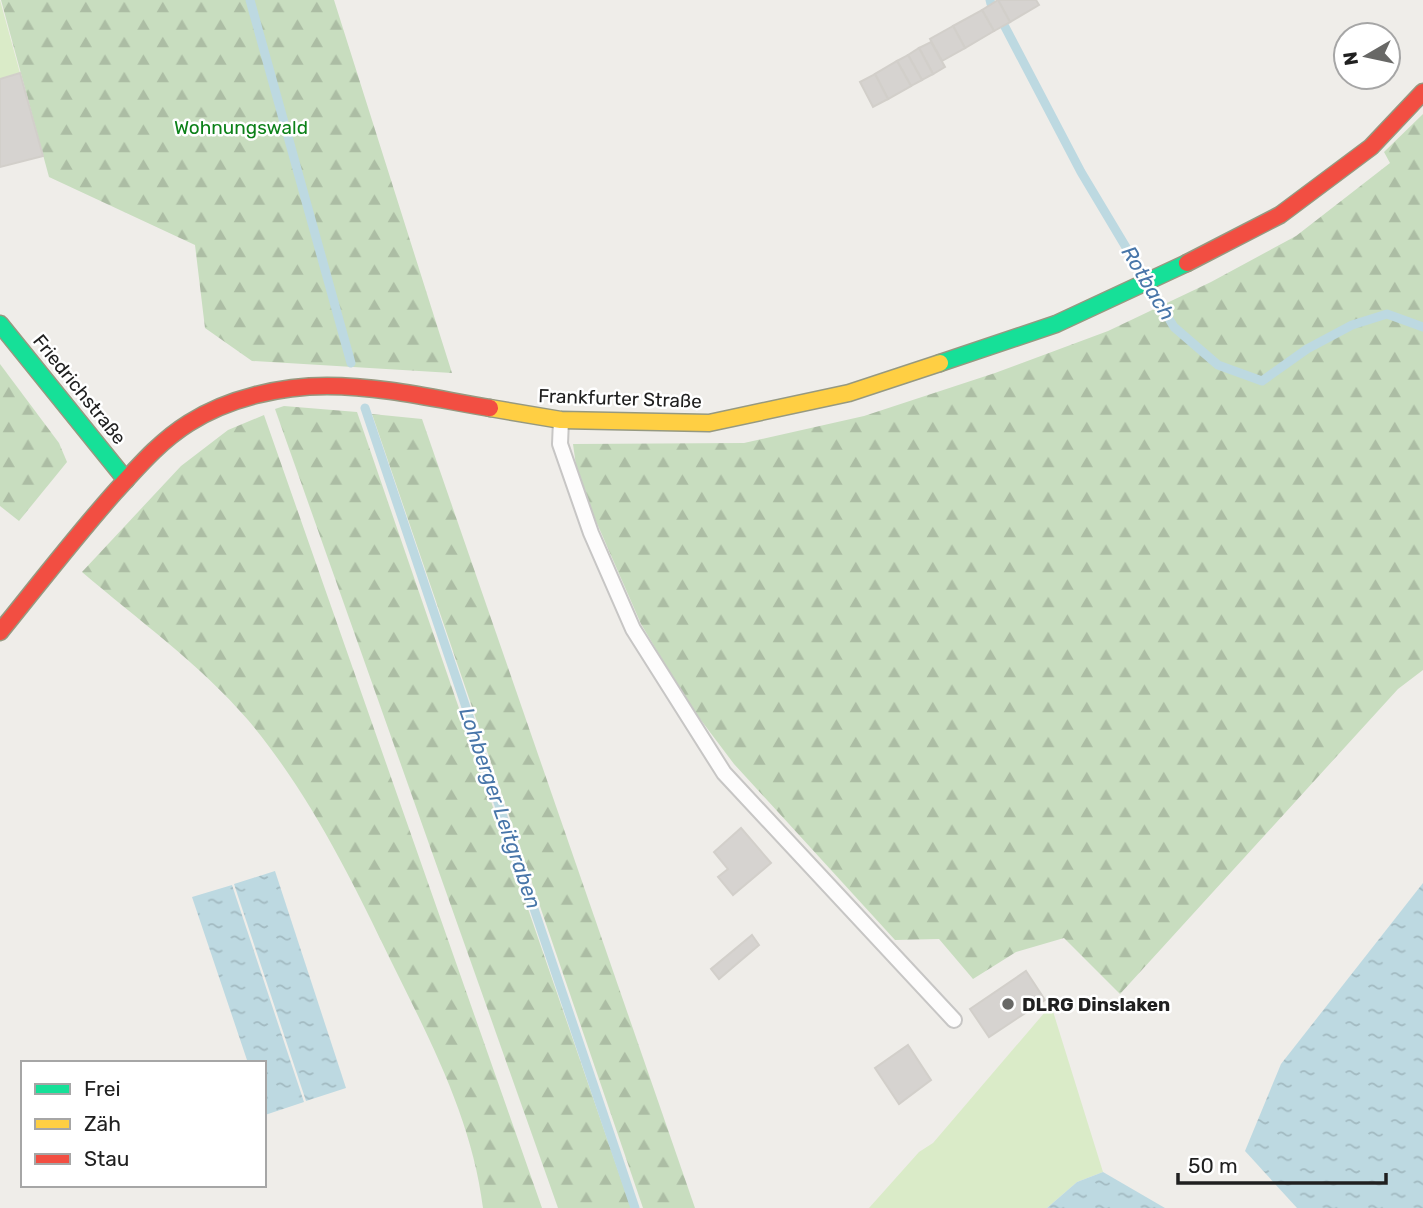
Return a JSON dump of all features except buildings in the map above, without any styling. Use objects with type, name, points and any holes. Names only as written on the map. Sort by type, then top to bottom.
[{"type":"main road","name":"Frankfurter Straße","points":[[0,632],[84,527],[155,448],[190,422],[225,406],[292,388],[326,386],[372,388],[561,421],[709,423],[849,393],[1056,324],[1200,257],[1280,215],[1371,147],[1423,92]]},
{"type":"main road","name":"Friedrichstraße","points":[[0,324],[126,480]]},
{"type":"lane","points":[[561,421],[560,444],[591,533],[633,629],[724,773],[954,1020]]},
{"type":"green space","points":[[0,0],[20,73],[0,79]]},
{"type":"green space","name":"Wohnungswald","points":[[1,0],[334,0],[452,373],[252,361],[205,328],[195,245],[49,177]]},
{"type":"green space","points":[[1423,114],[1423,670],[1398,689],[1120,994],[1064,938],[1016,952],[973,979],[939,939],[895,940],[734,764],[688,703],[641,624],[578,480],[573,444],[744,443],[864,416],[995,373],[1108,331],[1211,282],[1296,236],[1390,163],[1384,152]]},
{"type":"green space","points":[[0,364],[59,443],[67,462],[19,521],[0,506]]},
{"type":"green space","points":[[284,406],[357,412],[631,1208],[558,1208],[275,409]]},
{"type":"green space","points":[[372,414],[422,419],[695,1208],[643,1208]]},
{"type":"green space","points":[[264,415],[542,1208],[483,1208],[469,1143],[434,1050],[344,867],[309,806],[270,748],[210,680],[82,572],[181,466],[228,430]]},
{"type":"green space","points":[[1051,1005],[1103,1172],[1077,1182],[1047,1208],[869,1208],[919,1152],[933,1143]]},
{"type":"water","points":[[275,871],[346,1088],[306,1101],[234,884]]},
{"type":"water","points":[[1423,883],[1423,1208],[1297,1208],[1245,1151],[1281,1064]]},
{"type":"water","points":[[232,885],[304,1102],[266,1115],[266,1061],[247,1061],[192,897]]},
{"type":"water","points":[[1103,1172],[1165,1208],[1047,1208],[1077,1182]]},
{"type":"waterway","name":"Lohberger Leitgraben","points":[[250,0],[351,363]]},
{"type":"waterway","name":"Rotbach","points":[[990,0],[991,4]]},
{"type":"waterway","name":"Rotbach","points":[[1004,25],[1081,172],[1142,274]]},
{"type":"waterway","name":"Rotbach","points":[[1151,289],[1174,327],[1218,365],[1262,381],[1307,349],[1352,325],[1387,314],[1423,327]]},
{"type":"waterway","name":"Lohberger Leitgraben","points":[[365,408],[635,1208]]},
{"type":"traffic: fast","points":[[940,363],[1056,324],[1187,263]]},
{"type":"traffic: fast","points":[[0,324],[126,480]]},
{"type":"traffic: slow","points":[[490,408],[561,420],[709,423],[849,393],[940,363]]},
{"type":"traffic: jam","points":[[1187,263],[1280,215],[1371,147],[1423,92]]},
{"type":"traffic: jam","points":[[0,632],[86,526],[141,464],[178,430],[204,414],[255,395],[292,388],[327,386],[389,391],[490,408]]},
{"type":"place","name":"DLRG Dinslaken","points":[[1008,1004]]}]
